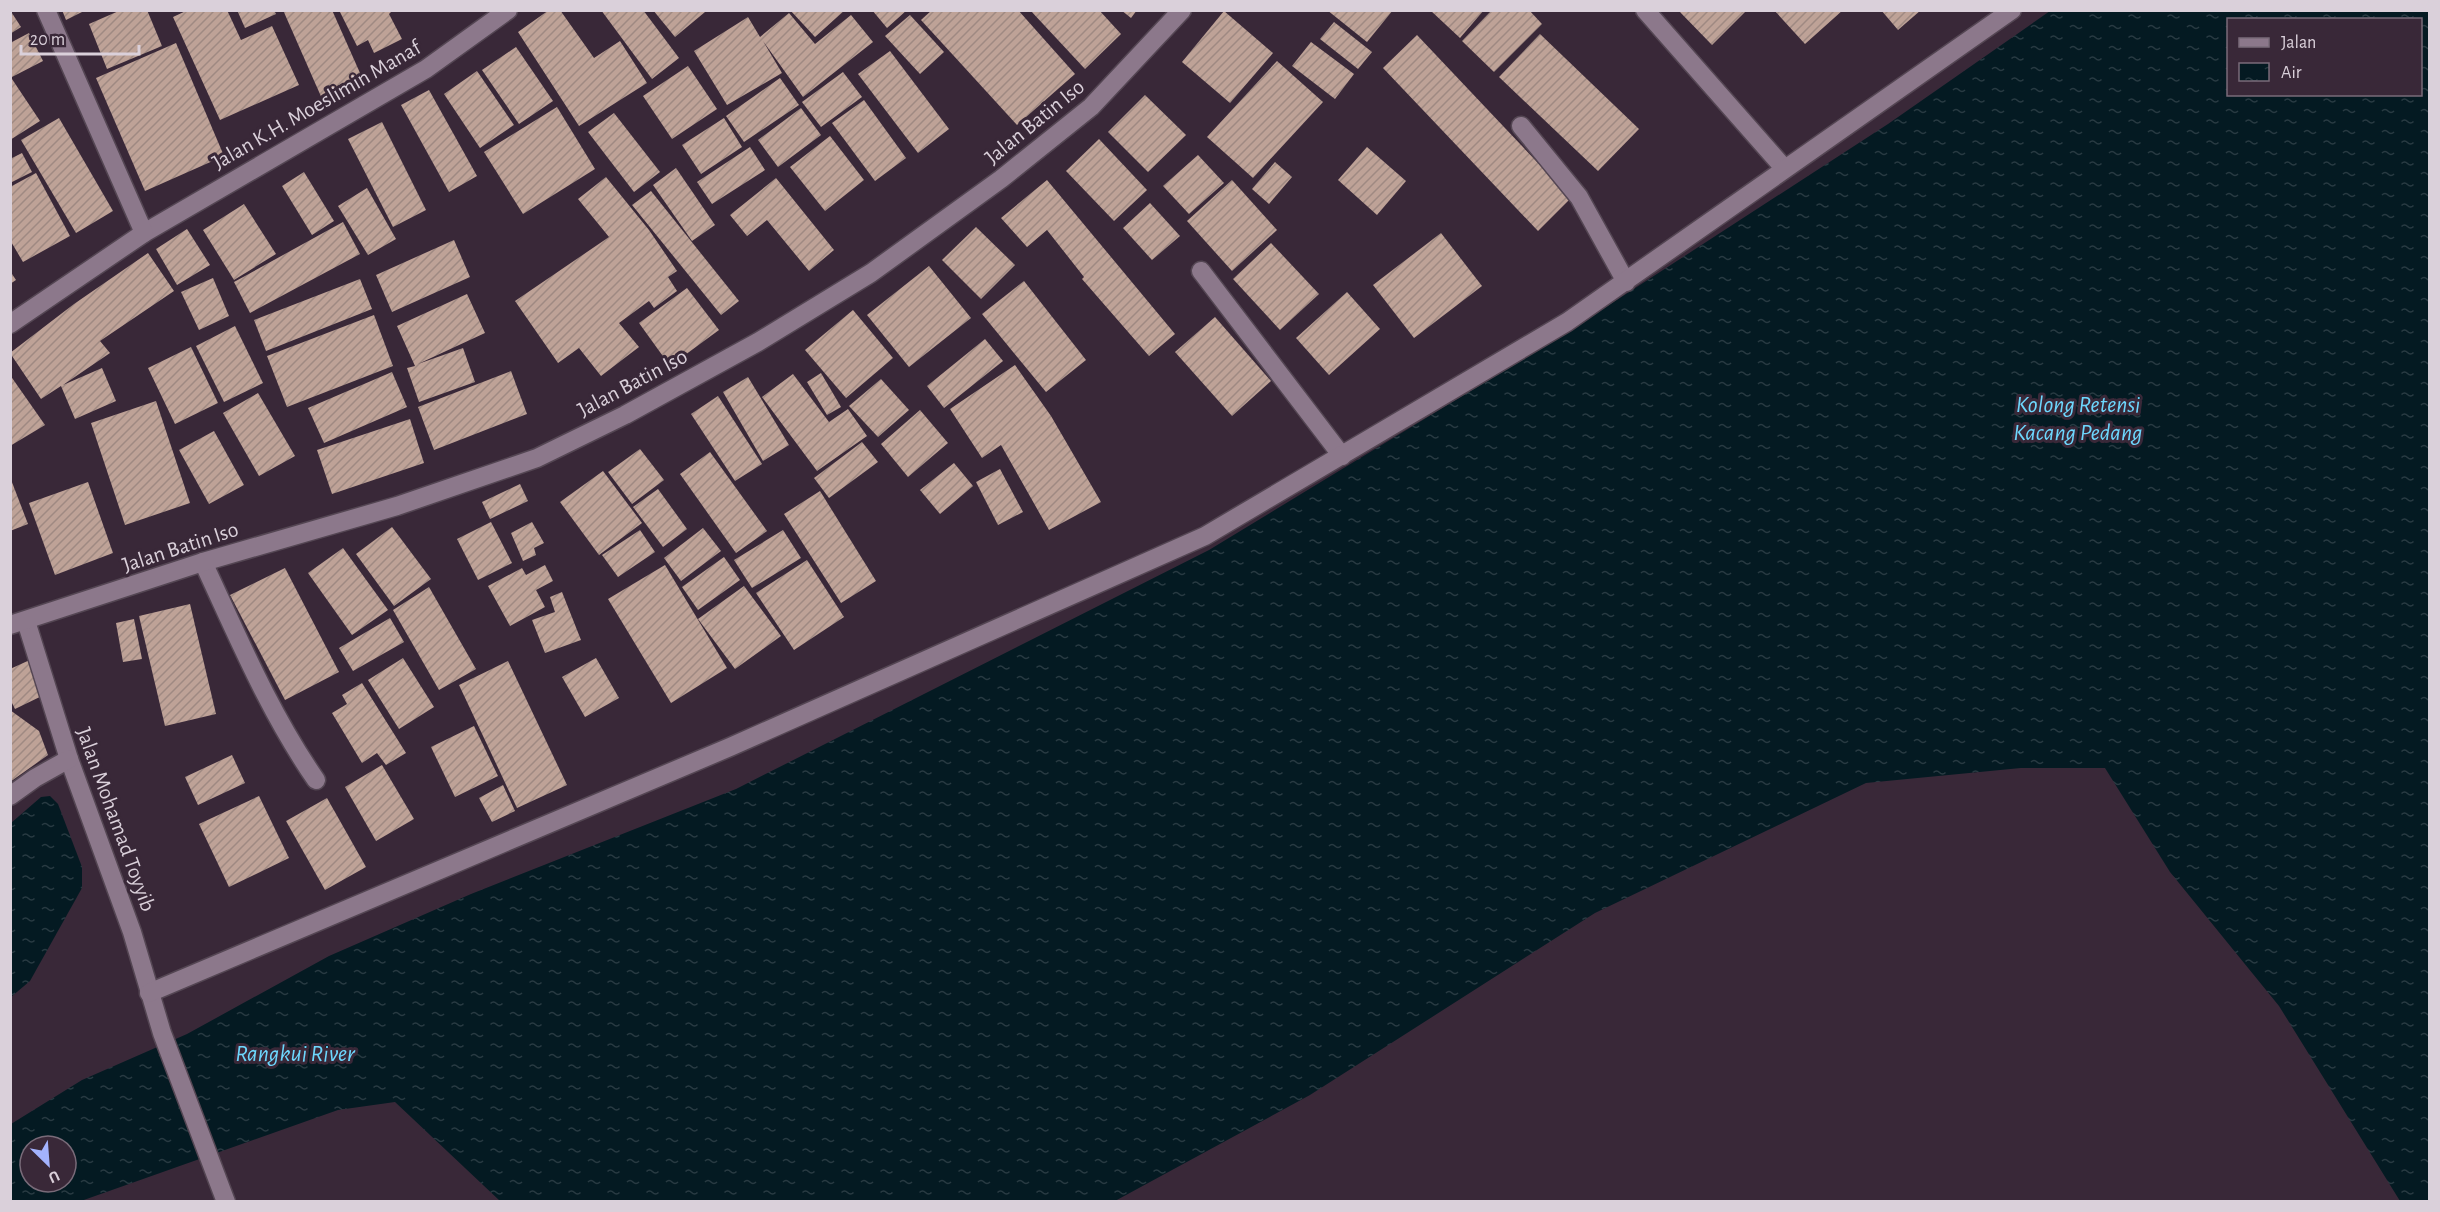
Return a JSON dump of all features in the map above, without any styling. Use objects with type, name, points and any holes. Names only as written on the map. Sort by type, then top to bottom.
[{"type":"street","points":[[46,10],[144,232]]},
{"type":"street","name":"Jalan K.H. Moeslimin Manaf","points":[[10,324],[144,232],[426,69],[508,10]]},
{"type":"street","name":"Jalan Batin Iso","points":[[18,623],[203,562],[397,506],[537,458],[625,415],[758,342],[871,273],[1001,179],[1091,107],[1182,10]]},
{"type":"street","points":[[1645,10],[1784,168]]},
{"type":"street","points":[[149,993],[730,747],[1205,536],[1567,322],[2012,10]]},
{"type":"street","points":[[1521,126],[1579,197],[1626,282]]},
{"type":"street","points":[[1201,271],[1342,456]]},
{"type":"street","points":[[203,562],[261,689],[291,744],[316,780]]},
{"type":"street","name":"Jalan Mohamad Toyyib","points":[[18,623],[132,932],[162,1033],[226,1201]]},
{"type":"street","points":[[10,796],[35,778],[69,759]]},
{"type":"water","name":"Kolong Retensi Kacang Pedang","points":[[2050,11],[2429,11],[2429,1201],[2400,1201],[2279,1006],[2170,872],[2105,768],[2021,768],[1866,783],[1595,913],[1310,1095],[1115,1201],[500,1201],[395,1102],[338,1110],[81,1201],[11,1202],[11,1124],[82,1080],[187,1034],[329,956],[471,894],[736,789],[1209,550],[1569,331],[1888,124]]},
{"type":"water","points":[[50,796],[58,804],[82,867],[82,888],[30,981],[11,997],[11,823],[41,797]]},
{"type":"building","points":[[10,10],[21,27],[10,34]]},
{"type":"building","points":[[62,10],[86,10],[66,20]]},
{"type":"building","points":[[121,10],[147,10],[162,46],[107,69],[89,24]]},
{"type":"building","points":[[188,10],[227,10],[241,40],[272,26],[299,85],[220,120],[173,17]]},
{"type":"building","points":[[237,10],[274,10],[276,14],[245,28]]},
{"type":"building","points":[[283,10],[332,10],[364,82],[323,101]]},
{"type":"building","points":[[339,10],[393,10],[389,14],[402,39],[374,53],[368,40],[357,46]]},
{"type":"building","points":[[549,10],[560,10],[594,58],[620,41],[647,83],[579,126],[518,32]]},
{"type":"building","points":[[601,10],[643,10],[679,58],[652,79]]},
{"type":"building","points":[[653,10],[704,10],[705,12],[675,37]]},
{"type":"building","points":[[790,10],[845,10],[815,37]]},
{"type":"building","points":[[872,10],[907,10],[887,28]]},
{"type":"building","points":[[932,10],[1018,10],[1075,74],[1017,125],[921,20]]},
{"type":"building","points":[[1030,10],[1099,10],[1121,34],[1085,69]]},
{"type":"building","points":[[1121,10],[1137,10],[1131,18]]},
{"type":"building","points":[[1327,10],[1393,10],[1367,42]]},
{"type":"building","points":[[1430,10],[1484,10],[1460,38]]},
{"type":"building","points":[[1492,10],[1529,10],[1542,24],[1494,72],[1462,41]]},
{"type":"building","points":[[1678,10],[1747,10],[1712,45]]},
{"type":"building","points":[[1774,10],[1843,10],[1805,44]]},
{"type":"building","points":[[1881,10],[1921,10],[1898,30]]},
{"type":"building","points":[[1224,11],[1273,53],[1230,103],[1182,62]]},
{"type":"building","points":[[789,13],[815,44],[851,15],[873,42],[803,97],[763,41],[782,73],[727,105],[694,51],[748,17],[760,37]]},
{"type":"building","points":[[910,15],[944,52],[920,74],[885,36]]},
{"type":"building","points":[[1334,22],[1372,52],[1358,69],[1320,39]]},
{"type":"building","points":[[29,33],[43,61],[12,77],[10,43]]},
{"type":"building","points":[[1540,34],[1639,129],[1598,171],[1499,77]]},
{"type":"building","points":[[1417,35],[1571,198],[1538,231],[1383,68]]},
{"type":"building","points":[[1311,42],[1354,74],[1335,99],[1292,66]]},
{"type":"building","points":[[176,43],[224,156],[145,191],[96,78]]},
{"type":"building","points":[[516,47],[553,101],[519,124],[482,70]]},
{"type":"building","points":[[890,51],[949,129],[918,153],[858,74]]},
{"type":"building","points":[[1277,61],[1323,102],[1253,178],[1207,137]]},
{"type":"building","points":[[688,66],[717,109],[672,139],[643,96]]},
{"type":"building","points":[[477,71],[514,125],[480,148],[444,94]]},
{"type":"building","points":[[843,72],[862,97],[821,127],[802,102]]},
{"type":"building","points":[[780,78],[799,105],[744,142],[726,116]]},
{"type":"building","points":[[12,79],[40,121],[10,140],[10,80]]},
{"type":"building","points":[[429,90],[477,176],[449,192],[401,105]]},
{"type":"building","points":[[1145,95],[1186,135],[1148,172],[1108,132]]},
{"type":"building","points":[[864,100],[906,158],[875,181],[832,123]]},
{"type":"building","points":[[557,107],[595,169],[523,214],[484,152]]},
{"type":"building","points":[[801,108],[821,135],[778,167],[758,140]]},
{"type":"building","points":[[614,113],[660,172],[634,192],[588,132]]},
{"type":"building","points":[[59,118],[113,211],[76,233],[21,140]]},
{"type":"building","points":[[724,118],[742,147],[701,174],[682,145]]},
{"type":"building","points":[[382,122],[426,210],[393,227],[348,139]]},
{"type":"building","points":[[830,136],[864,180],[825,211],[790,167]]},
{"type":"building","points":[[1099,139],[1147,190],[1114,221],[1066,171]]},
{"type":"building","points":[[750,147],[765,170],[712,204],[697,182]]},
{"type":"building","points":[[1367,147],[1406,181],[1377,215],[1338,180]]},
{"type":"building","points":[[22,153],[32,172],[10,183],[10,159]]},
{"type":"building","points":[[1198,155],[1224,183],[1189,214],[1163,186]]},
{"type":"building","points":[[1275,162],[1292,177],[1269,204],[1252,189]]},
{"type":"building","points":[[676,168],[715,225],[692,241],[653,185]]},
{"type":"building","points":[[304,172],[334,221],[312,235],[282,186]]},
{"type":"building","points":[[36,173],[70,236],[23,262],[10,240],[10,187]]},
{"type":"building","points":[[606,177],[649,230],[677,271],[668,277],[677,291],[654,308],[649,301],[619,323],[639,347],[601,376],[579,348],[558,363],[515,301],[609,237],[578,199]]},
{"type":"building","points":[[776,178],[834,250],[809,271],[767,220],[747,236],[730,215]]},
{"type":"building","points":[[1047,180],[1175,334],[1149,356],[1082,279],[1084,277],[1047,230],[1027,247],[1001,218]]},
{"type":"building","points":[[1232,180],[1277,230],[1232,271],[1187,221]]},
{"type":"building","points":[[367,188],[396,239],[368,255],[338,206]]},
{"type":"building","points":[[651,191],[739,301],[721,315],[632,205]]},
{"type":"building","points":[[1150,203],[1180,236],[1152,260],[1123,228]]},
{"type":"building","points":[[244,204],[276,254],[234,280],[203,230]]},
{"type":"building","points":[[343,222],[360,254],[250,313],[234,282]]},
{"type":"building","points":[[976,227],[1015,265],[981,299],[942,260]]},
{"type":"building","points":[[187,229],[210,265],[177,285],[156,249]]},
{"type":"building","points":[[1441,233],[1482,286],[1414,338],[1373,285]]},
{"type":"building","points":[[454,240],[470,277],[392,312],[376,275]]},
{"type":"building","points":[[1271,243],[1319,294],[1280,330],[1233,279]]},
{"type":"building","points":[[148,253],[174,291],[100,341],[110,353],[63,385],[102,368],[116,401],[75,419],[61,386],[41,399],[10,353],[74,304]]},
{"type":"building","points":[[929,266],[971,318],[909,367],[867,315]]},
{"type":"building","points":[[10,271],[16,280],[10,284]]},
{"type":"building","points":[[213,278],[229,316],[199,330],[181,292]]},
{"type":"building","points":[[360,279],[372,309],[266,351],[254,320]]},
{"type":"building","points":[[1024,281],[1086,360],[1046,392],[982,314]]},
{"type":"building","points":[[687,288],[719,330],[670,366],[639,323]]},
{"type":"building","points":[[1347,292],[1380,329],[1329,375],[1296,338]]},
{"type":"building","points":[[467,294],[485,333],[418,364],[463,348],[475,382],[419,402],[407,368],[415,366],[397,326]]},
{"type":"building","points":[[853,310],[893,358],[846,398],[805,350]]},
{"type":"building","points":[[374,315],[393,366],[287,407],[267,356]]},
{"type":"building","points":[[1215,317],[1271,381],[1232,416],[1175,352]]},
{"type":"building","points":[[235,326],[263,383],[224,402],[196,346]]},
{"type":"building","points":[[985,339],[1003,361],[944,408],[927,386]]},
{"type":"building","points":[[191,347],[218,403],[175,424],[148,368]]},
{"type":"building","points":[[1015,365],[1051,416],[1101,502],[1049,530],[1001,445],[982,458],[950,409]]},
{"type":"building","points":[[511,371],[527,414],[434,450],[418,407]]},
{"type":"building","points":[[392,372],[407,407],[324,443],[308,408]]},
{"type":"building","points":[[821,373],[841,407],[827,415],[807,382]]},
{"type":"building","points":[[793,374],[829,422],[848,409],[867,436],[817,471],[762,397]]},
{"type":"building","points":[[10,375],[45,425],[10,446]]},
{"type":"building","points":[[748,377],[789,445],[763,461],[723,392]]},
{"type":"building","points":[[881,379],[909,410],[878,437],[849,406]]},
{"type":"building","points":[[258,393],[295,456],[259,476],[223,413]]},
{"type":"building","points":[[718,396],[762,464],[735,481],[691,414]]},
{"type":"building","points":[[156,401],[190,503],[125,525],[91,423]]},
{"type":"building","points":[[920,410],[948,443],[908,477],[881,444]]},
{"type":"building","points":[[410,419],[424,463],[332,494],[317,450]]},
{"type":"building","points":[[214,431],[244,485],[209,504],[179,450]]},
{"type":"building","points":[[862,442],[878,462],[829,498],[814,478]]},
{"type":"building","points":[[640,449],[664,480],[632,504],[608,472]]},
{"type":"building","points":[[710,452],[767,531],[736,553],[680,474]]},
{"type":"building","points":[[954,463],[973,486],[940,514],[920,490]]},
{"type":"building","points":[[1000,469],[1023,512],[998,525],[976,482]]},
{"type":"building","points":[[603,471],[642,523],[599,555],[560,502]]},
{"type":"building","points":[[10,477],[28,524],[10,531]]},
{"type":"building","points":[[88,482],[113,553],[55,575],[29,503]]},
{"type":"building","points":[[520,484],[528,501],[490,519],[482,502]]},
{"type":"building","points":[[658,489],[687,529],[663,547],[633,507]]},
{"type":"building","points":[[820,491],[876,581],[841,603],[784,514]]},
{"type":"building","points":[[491,522],[512,563],[478,580],[457,539]]},
{"type":"building","points":[[532,522],[544,543],[534,548],[536,555],[523,561],[511,533]]},
{"type":"building","points":[[392,527],[431,579],[394,606],[356,554]]},
{"type":"building","points":[[703,528],[721,551],[681,581],[664,558]]},
{"type":"building","points":[[640,530],[655,552],[618,577],[602,555]]},
{"type":"building","points":[[783,530],[801,558],[752,588],[734,560]]},
{"type":"building","points":[[343,548],[388,610],[352,635],[308,573]]},
{"type":"building","points":[[724,557],[740,580],[698,610],[682,587]]},
{"type":"building","points":[[807,560],[844,617],[794,650],[756,593]]},
{"type":"building","points":[[545,565],[553,581],[536,590],[545,607],[510,626],[488,586],[522,568],[526,575]]},
{"type":"building","points":[[665,565],[727,668],[671,703],[608,599]]},
{"type":"building","points":[[285,568],[339,672],[285,700],[230,595]]},
{"type":"building","points":[[744,586],[781,636],[735,669],[698,619]]},
{"type":"building","points":[[429,587],[476,669],[439,690],[393,610]]},
{"type":"building","points":[[562,592],[581,640],[545,653],[532,620],[555,612],[550,597]]},
{"type":"building","points":[[190,604],[216,714],[165,726],[139,616]]},
{"type":"building","points":[[390,618],[404,642],[353,671],[339,648]]},
{"type":"building","points":[[134,619],[142,659],[123,662],[116,623]]},
{"type":"building","points":[[403,658],[434,707],[399,729],[368,680]]},
{"type":"building","points":[[596,658],[619,698],[585,717],[562,677]]},
{"type":"building","points":[[32,659],[48,693],[15,709],[10,699],[10,669]]},
{"type":"building","points":[[508,661],[567,785],[517,808],[459,685]]},
{"type":"building","points":[[362,683],[406,753],[386,765],[377,753],[362,763],[332,713],[347,704],[342,695]]},
{"type":"building","points":[[10,710],[39,731],[48,755],[10,782]]},
{"type":"building","points":[[474,726],[498,776],[455,797],[431,747]]},
{"type":"building","points":[[232,755],[245,783],[198,805],[185,777]]},
{"type":"building","points":[[382,765],[414,819],[376,841],[345,787]]},
{"type":"building","points":[[503,785],[515,811],[492,822],[479,798]]},
{"type":"building","points":[[259,796],[289,858],[229,887],[199,824]]},
{"type":"building","points":[[327,798],[366,867],[325,890],[286,821]]},
{"type":"water label","name":"Rangkui River","points":[[295,1053]]}]
